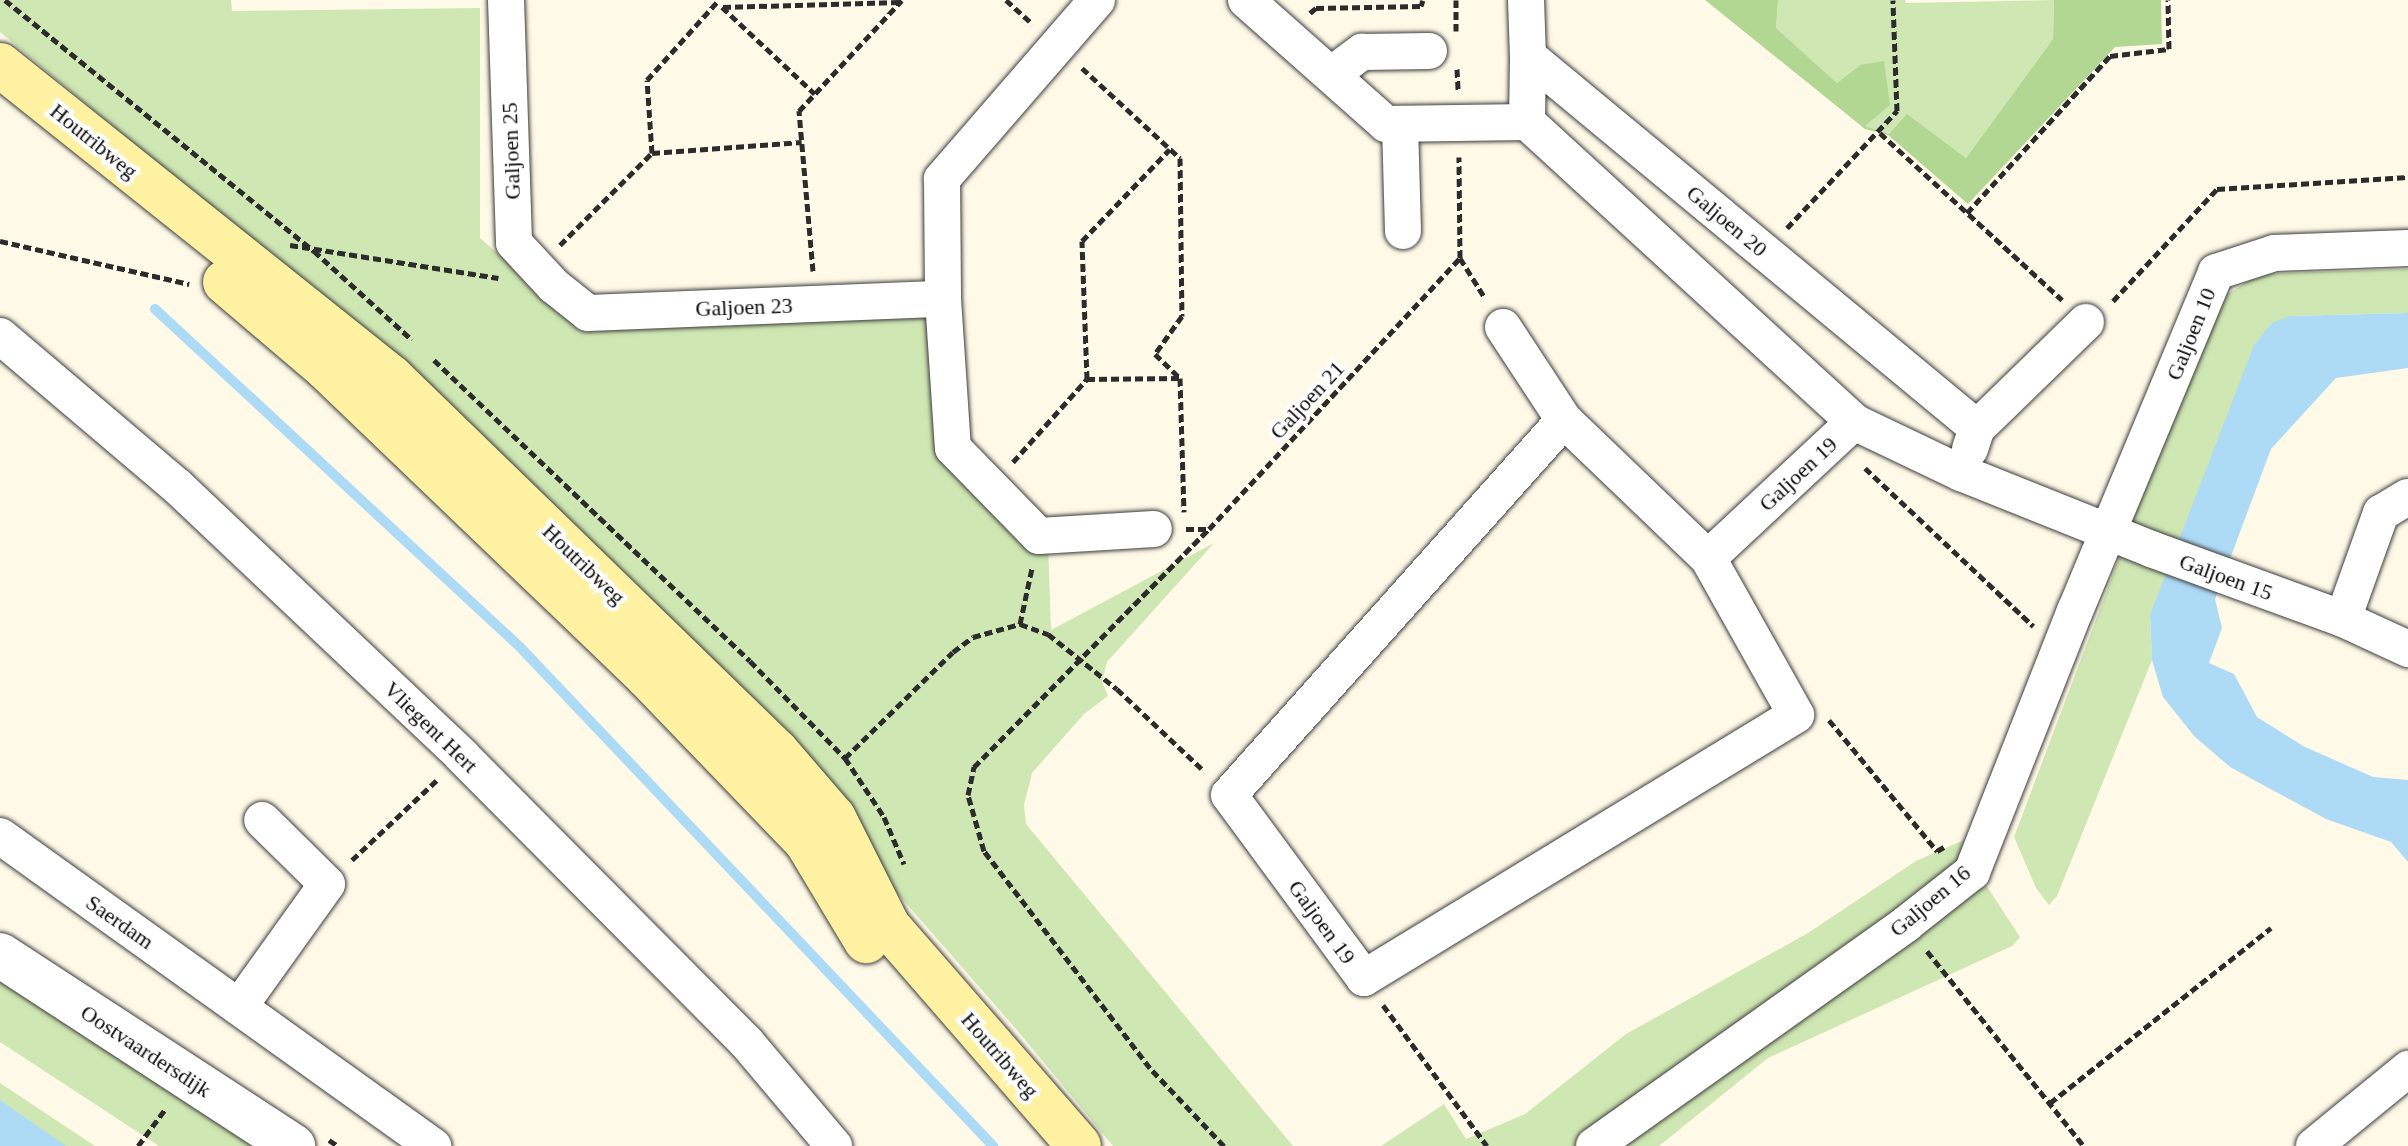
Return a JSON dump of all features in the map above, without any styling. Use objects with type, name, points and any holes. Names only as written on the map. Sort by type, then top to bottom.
[{"type":"main road","name":"Houtribweg","points":[[0,65],[391,377],[777,752],[834,818],[888,926],[1079,1146]]},
{"type":"main road","name":"Houtribweg","points":[[0,92],[326,368],[647,676],[806,841],[878,961],[1042,1146]]},
{"type":"street","name":"Galjoen 25","points":[[506,0],[514,243],[546,277]]},
{"type":"street","points":[[1097,0],[942,179],[943,299],[953,448],[1039,536],[1169,529]]},
{"type":"street","points":[[1246,0],[1386,124],[1527,122],[1844,431],[1961,473],[2110,533]]},
{"type":"street","points":[[1526,0],[1527,122]]},
{"type":"street","points":[[1331,75],[1362,52],[1429,51]]},
{"type":"street","name":"Galjoen 20","points":[[1528,56],[1977,428]]},
{"type":"street","points":[[1400,124],[1403,231]]},
{"type":"street","name":"Galjoen 10","points":[[2110,533],[2216,272],[2274,253],[2408,248]]},
{"type":"street","name":"Galjoen 23","points":[[546,277],[588,313],[943,299]]},
{"type":"street","points":[[1961,473],[1977,428],[2086,322]]},
{"type":"street","points":[[1503,327],[1564,420],[1708,558],[1796,715]]},
{"type":"street","name":"Vliegent Hert","points":[[0,336],[178,487],[462,756],[747,1043],[834,1146]]},
{"type":"street","points":[[1229,795],[1564,420]]},
{"type":"street","name":"Galjoen 19","points":[[1708,558],[1844,431]]},
{"type":"street","points":[[2343,619],[2381,513],[2408,497]]},
{"type":"street","name":"Galjoen 15","points":[[2110,533],[2343,619],[2408,649]]},
{"type":"street","name":"Galjoen 16","points":[[1594,1146],[1906,924],[1972,872],[2110,533]]},
{"type":"street","name":"Galjoen 19","points":[[1229,795],[1364,978],[1796,715]]},
{"type":"street","points":[[239,1007],[327,884],[262,820]]},
{"type":"street","name":"Saerdam","points":[[0,836],[433,1146]]},
{"type":"street","name":"Oostvaardersdijk","points":[[0,955],[293,1146]]},
{"type":"street","points":[[2314,1146],[2405,1078]]},
{"type":"path","points":[[1006,0],[1180,158],[1182,316],[1155,354],[1180,378]]},
{"type":"path","points":[[1286,35],[1316,8],[1362,3],[1421,6],[1423,0]]},
{"type":"path","points":[[1764,251],[1880,133],[1897,111],[1893,0]]},
{"type":"path","points":[[1967,213],[2110,56],[2169,49],[2168,0]]},
{"type":"path","points":[[546,277],[652,153],[647,80],[715,1],[815,94]]},
{"type":"path","points":[[723,7],[901,1]]},
{"type":"path","points":[[816,304],[799,111],[901,1]]},
{"type":"path","points":[[1459,123],[1460,258],[1503,327]]},
{"type":"path","points":[[1880,133],[2086,322],[2118,296],[2217,189],[2408,177]]},
{"type":"path","points":[[652,153],[802,142]]},
{"type":"path","points":[[991,487],[1087,379],[1082,241],[1170,149]]},
{"type":"path","name":"Galjoen 21","points":[[1224,1146],[1150,1068],[984,851],[968,795],[974,767],[1082,661],[1460,258]]},
{"type":"path","points":[[1087,379],[1180,378]]},
{"type":"path","points":[[1169,529],[1180,378]]},
{"type":"path","points":[[1844,431],[2060,651]]},
{"type":"path","points":[[1020,624],[1039,536]]},
{"type":"path","points":[[845,758],[953,652],[973,637],[1020,624],[1048,634],[1117,689],[1229,795]]},
{"type":"path","points":[[1796,715],[1823,713],[1937,851],[1996,815]]},
{"type":"path","points":[[327,884],[462,756]]},
{"type":"path","points":[[1906,924],[2084,1146]]},
{"type":"path","points":[[2050,1103],[2271,928]]},
{"type":"path","points":[[1364,978],[1487,1146]]},
{"type":"green space","points":[[0,0],[231,0],[232,11],[480,8],[480,238],[587,332],[936,311],[939,451],[1048,544],[1051,630],[1214,543],[1107,662],[1102,682],[1108,696],[1084,714],[1032,773],[1024,805],[1026,824],[1293,1146],[1113,1146],[1017,1030],[633,591],[423,385],[0,32]]},
{"type":"green space","points":[[1705,0],[1778,0],[1776,28],[1837,83],[1860,65],[1884,61],[1890,105],[1865,126],[1889,134],[1907,114],[1966,158],[2053,39],[2054,0],[2161,0],[2162,44],[2115,47],[1968,204],[1888,135],[1865,129]]},
{"type":"green space","points":[[1778,0],[1905,0],[1906,3],[2054,0],[2053,39],[1966,158],[1908,115],[1889,134],[1864,126],[1860,65],[1837,83],[1776,28]]},
{"type":"green space","points":[[2408,269],[2408,313],[2290,316],[2150,615],[2152,660],[2057,896],[2049,905],[2036,888],[2014,837],[2216,301],[2260,274]]},
{"type":"green space","points":[[1978,834],[1965,853],[2020,937],[2012,946],[1768,1058],[1659,1146],[1381,1146],[1444,1104],[1466,1139],[1525,1114],[1626,1034],[1808,933],[1916,861]]},
{"type":"green space","points":[[0,977],[261,1146],[159,1146],[0,1042]]},
{"type":"green space","points":[[0,1083],[95,1146],[0,1146]]},
{"type":"water","points":[[2408,313],[2408,368],[2336,378],[2271,449],[2215,599],[2222,628],[2209,663],[2234,674],[2257,717],[2303,746],[2373,777],[2408,780],[2408,862],[2391,842],[2326,819],[2230,767],[2194,736],[2163,697],[2152,660],[2150,615],[2254,345],[2272,323],[2290,316]]},
{"type":"water","points":[[0,1100],[66,1146],[0,1146]]},
{"type":"waterway","points":[[155,309],[520,647],[993,1146]]}]
